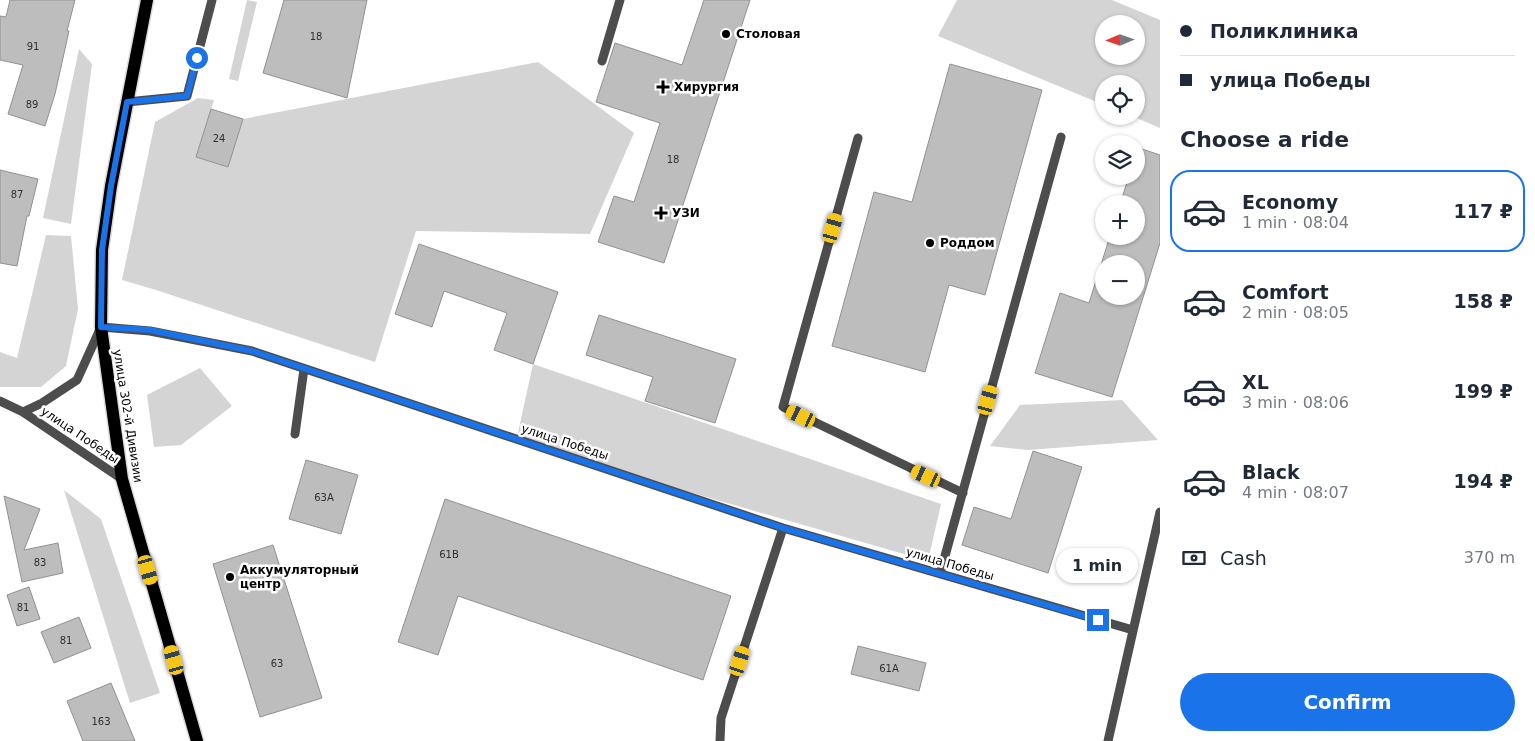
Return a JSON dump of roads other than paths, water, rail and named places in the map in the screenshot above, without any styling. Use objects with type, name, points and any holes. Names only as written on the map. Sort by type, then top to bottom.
[{"type":"main road","name":"улица 302-й Дивизии","points":[[147,0],[111,186],[102,250],[101,327],[122,479],[197,741]]},
{"type":"street","points":[[127,102],[187,96],[212,0]]},
{"type":"street","points":[[602,61],[620,0]]},
{"type":"street","points":[[940,574],[1061,137]]},
{"type":"street","points":[[858,138],[783,407],[962,493]]},
{"type":"street","name":"улица Победы","points":[[24,412],[42,403],[77,380],[101,327],[150,330],[252,351],[783,528],[1133,630]]},
{"type":"street","points":[[295,434],[304,368]]},
{"type":"street","name":"улица Победы","points":[[0,401],[24,412],[122,479]]},
{"type":"street","points":[[1108,741],[1160,512]]},
{"type":"street","points":[[720,741],[721,718],[783,528]]},
{"type":"place","name":"Столовая","points":[[726,34]]},
{"type":"place","name":"Хирургия","points":[[663,87]]},
{"type":"place","name":"УЗИ","points":[[661,213]]},
{"type":"place","name":"Роддом","points":[[930,243]]},
{"type":"place","name":"Аккумуляторный центр","points":[[230,577]]}]
